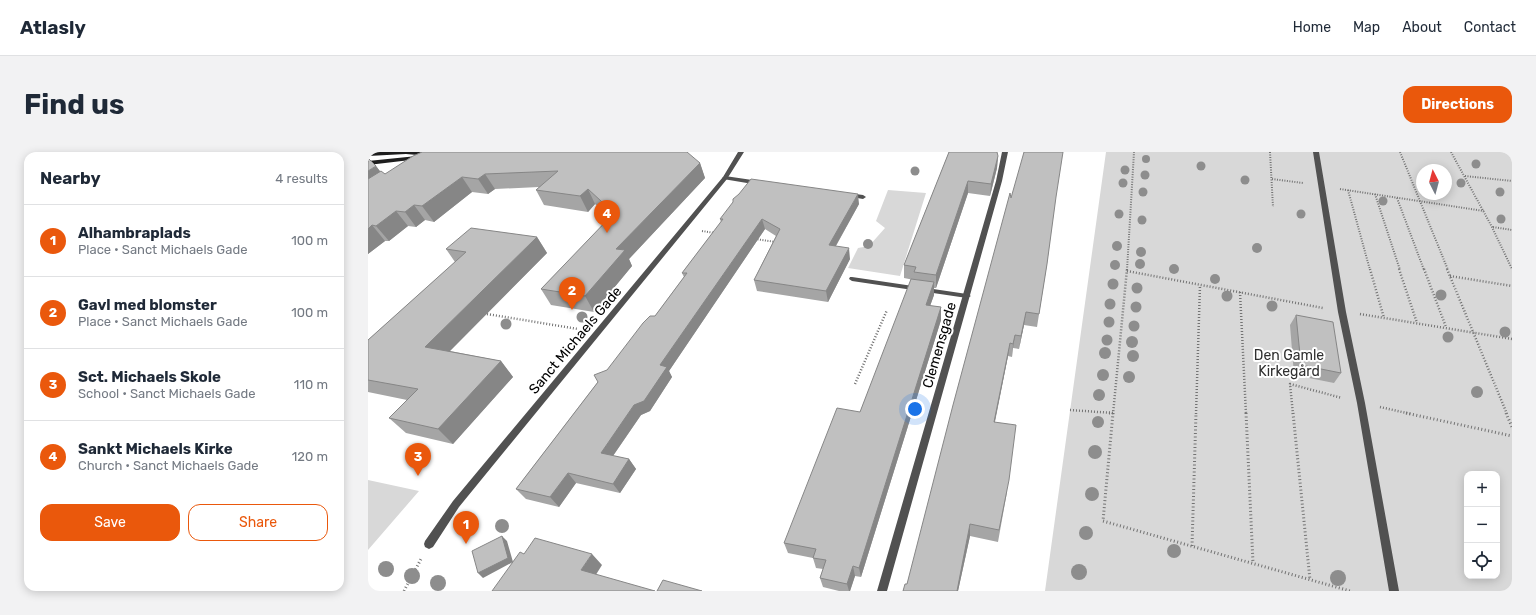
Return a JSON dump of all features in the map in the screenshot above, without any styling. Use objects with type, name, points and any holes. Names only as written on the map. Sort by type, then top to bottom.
[{"type":"main road","points":[[368,154],[379,152],[406,152],[434,155]]},
{"type":"main road","points":[[368,163],[406,160],[434,155]]},
{"type":"street","name":"Sanct Michaels Gade","points":[[429,544],[456,504],[725,178],[741,152]]},
{"type":"street","name":"Clemensgade","points":[[882,591],[1000,181],[1005,152]]},
{"type":"street","points":[[1316,152],[1342,312],[1361,403],[1394,591]]},
{"type":"street","points":[[428,159],[434,155]]},
{"type":"street","points":[[725,178],[763,184]]},
{"type":"street","points":[[840,194],[863,197]]},
{"type":"street","points":[[852,279],[966,296]]},
{"type":"path","points":[[1134,152],[1127,271],[1103,521],[1350,591]]},
{"type":"path","points":[[1270,152],[1273,207]]},
{"type":"path","points":[[1400,152],[1512,427]]},
{"type":"path","points":[[1451,152],[1484,211],[1512,269]]},
{"type":"path","points":[[1464,176],[1512,181]]},
{"type":"path","points":[[1272,179],[1484,211]]},
{"type":"path","points":[[1348,190],[1384,318]]},
{"type":"path","points":[[1374,194],[1417,323]]},
{"type":"path","points":[[1397,197],[1446,327]]},
{"type":"path","points":[[1492,227],[1512,230]]},
{"type":"path","points":[[684,228],[722,234]]},
{"type":"path","points":[[753,238],[783,243]]},
{"type":"path","points":[[1127,271],[1342,312],[1512,338]]},
{"type":"path","points":[[1450,276],[1512,286]]},
{"type":"path","points":[[1192,546],[1200,285]]},
{"type":"path","points":[[1240,292],[1253,564]]},
{"type":"path","points":[[855,384],[887,310]]},
{"type":"path","points":[[487,314],[598,332]]},
{"type":"path","points":[[1310,580],[1290,384],[1361,403],[1512,436]]},
{"type":"path","points":[[1070,410],[1113,413]]},
{"type":"path","points":[[404,591],[412,574]]},
{"type":"green space","name":"Den Gamle Kirkegård","points":[[1106,152],[1512,152],[1512,591],[1045,591]]},
{"type":"green space","points":[[888,190],[926,193],[900,276],[848,268],[858,248],[869,246],[885,228],[876,221]]},
{"type":"green space","points":[[368,480],[419,491],[368,550]]},
{"type":"building","points":[[422,152],[687,152],[700,163],[616,249],[625,250],[585,296],[541,289],[614,213],[588,189],[580,196],[536,190],[558,171],[485,174],[478,179],[462,177],[422,206],[414,205],[405,212],[396,211],[376,226],[372,225],[368,229],[368,179],[381,171],[385,174]]},
{"type":"building","points":[[949,152],[997,152],[998,156],[991,184],[968,181],[936,275],[914,272],[916,267],[904,265]]},
{"type":"building","points":[[1024,152],[1063,152],[1039,314],[1026,312],[1021,336],[1015,335],[1013,344],[1010,343],[994,422],[1016,425],[1009,480],[999,530],[970,524],[957,591],[903,591],[905,584],[907,584],[1010,193],[1011,198]]},
{"type":"building","points":[[368,158],[376,166],[368,171]]},
{"type":"building","points":[[751,179],[858,194],[829,245],[849,248],[826,291],[754,280],[780,229],[762,219],[660,365],[667,367],[644,401],[634,405],[601,453],[629,459],[613,484],[568,473],[550,497],[516,489],[598,382],[594,375],[607,370],[643,323],[650,316],[655,316],[687,273],[682,273],[723,219],[720,219],[733,202],[733,199]]},
{"type":"building","points":[[471,228],[537,237],[425,347],[501,361],[438,429],[389,418],[418,389],[368,380],[368,340],[466,252],[446,249]]},
{"type":"building","points":[[911,279],[934,282],[926,305],[941,307],[859,568],[853,566],[847,584],[820,578],[826,560],[813,558],[816,549],[784,543],[837,408],[860,412]]},
{"type":"building","points":[[1296,315],[1333,322],[1341,373],[1301,365]]},
{"type":"building","points":[[502,536],[508,558],[478,573],[472,551]]},
{"type":"building","points":[[535,538],[592,554],[581,570],[655,591],[492,591],[520,552],[524,554]]},
{"type":"building","points":[[663,580],[702,591],[657,591]]},
{"type":"place","name":"Sankt Michaels Kirke","points":[[607,233]]},
{"type":"place","name":"Gavl med blomster","points":[[572,310]]},
{"type":"place","name":"Sct. Michaels Skole","points":[[418,476]]},
{"type":"place","name":"Alhambraplads","points":[[466,544]]}]
